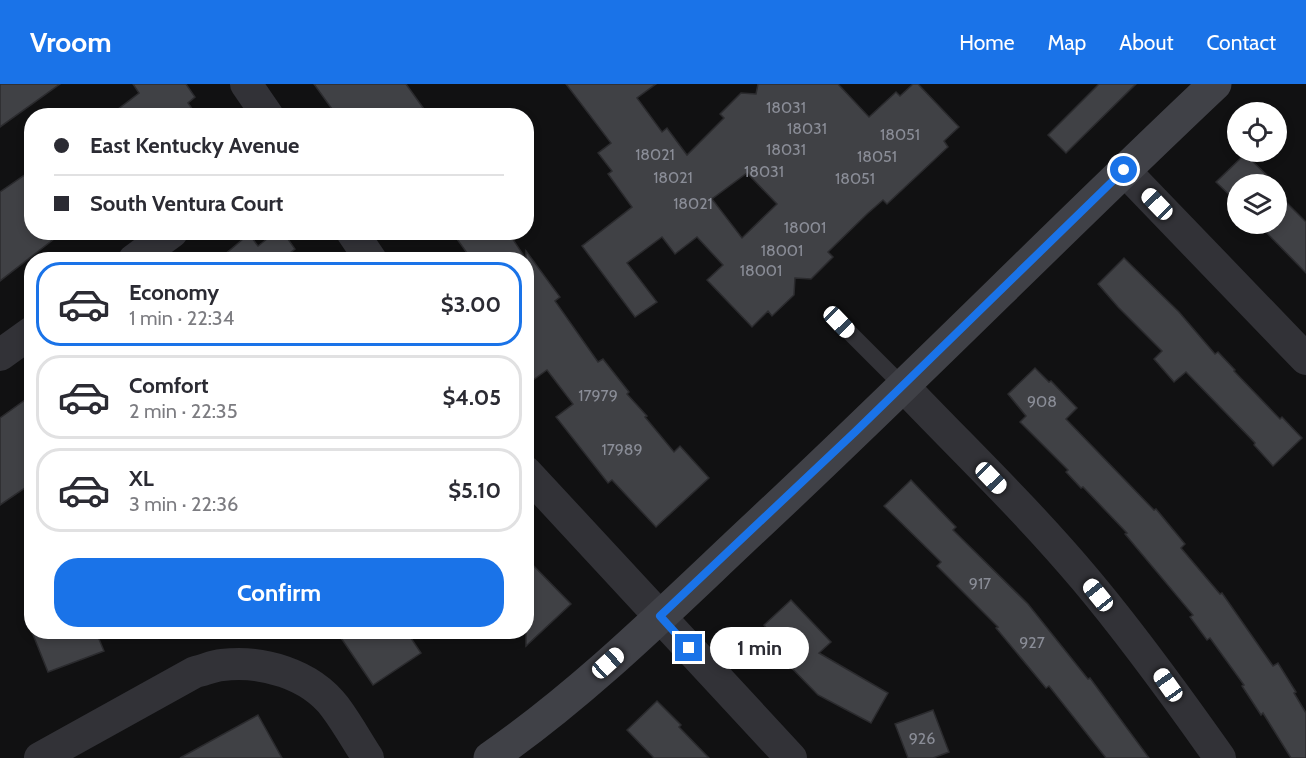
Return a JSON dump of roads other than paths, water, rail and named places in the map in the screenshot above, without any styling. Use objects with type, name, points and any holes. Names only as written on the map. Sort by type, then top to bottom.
[{"type":"street","points":[[246,84],[262,108]]},
{"type":"street","points":[[490,758],[573,694],[660,616],[903,386],[1215,84]]},
{"type":"street","points":[[1124,170],[1306,359]]},
{"type":"street","points":[[145,252],[161,240]]},
{"type":"street","points":[[0,355],[24,338]]},
{"type":"street","points":[[903,386],[1083,577],[1142,648],[1220,758]]},
{"type":"street","points":[[534,481],[791,758]]},
{"type":"street","points":[[39,758],[195,672],[221,665],[246,664],[275,668],[300,679],[323,694],[334,706],[368,758]]},
{"type":"lane","points":[[839,322],[903,386]]}]
